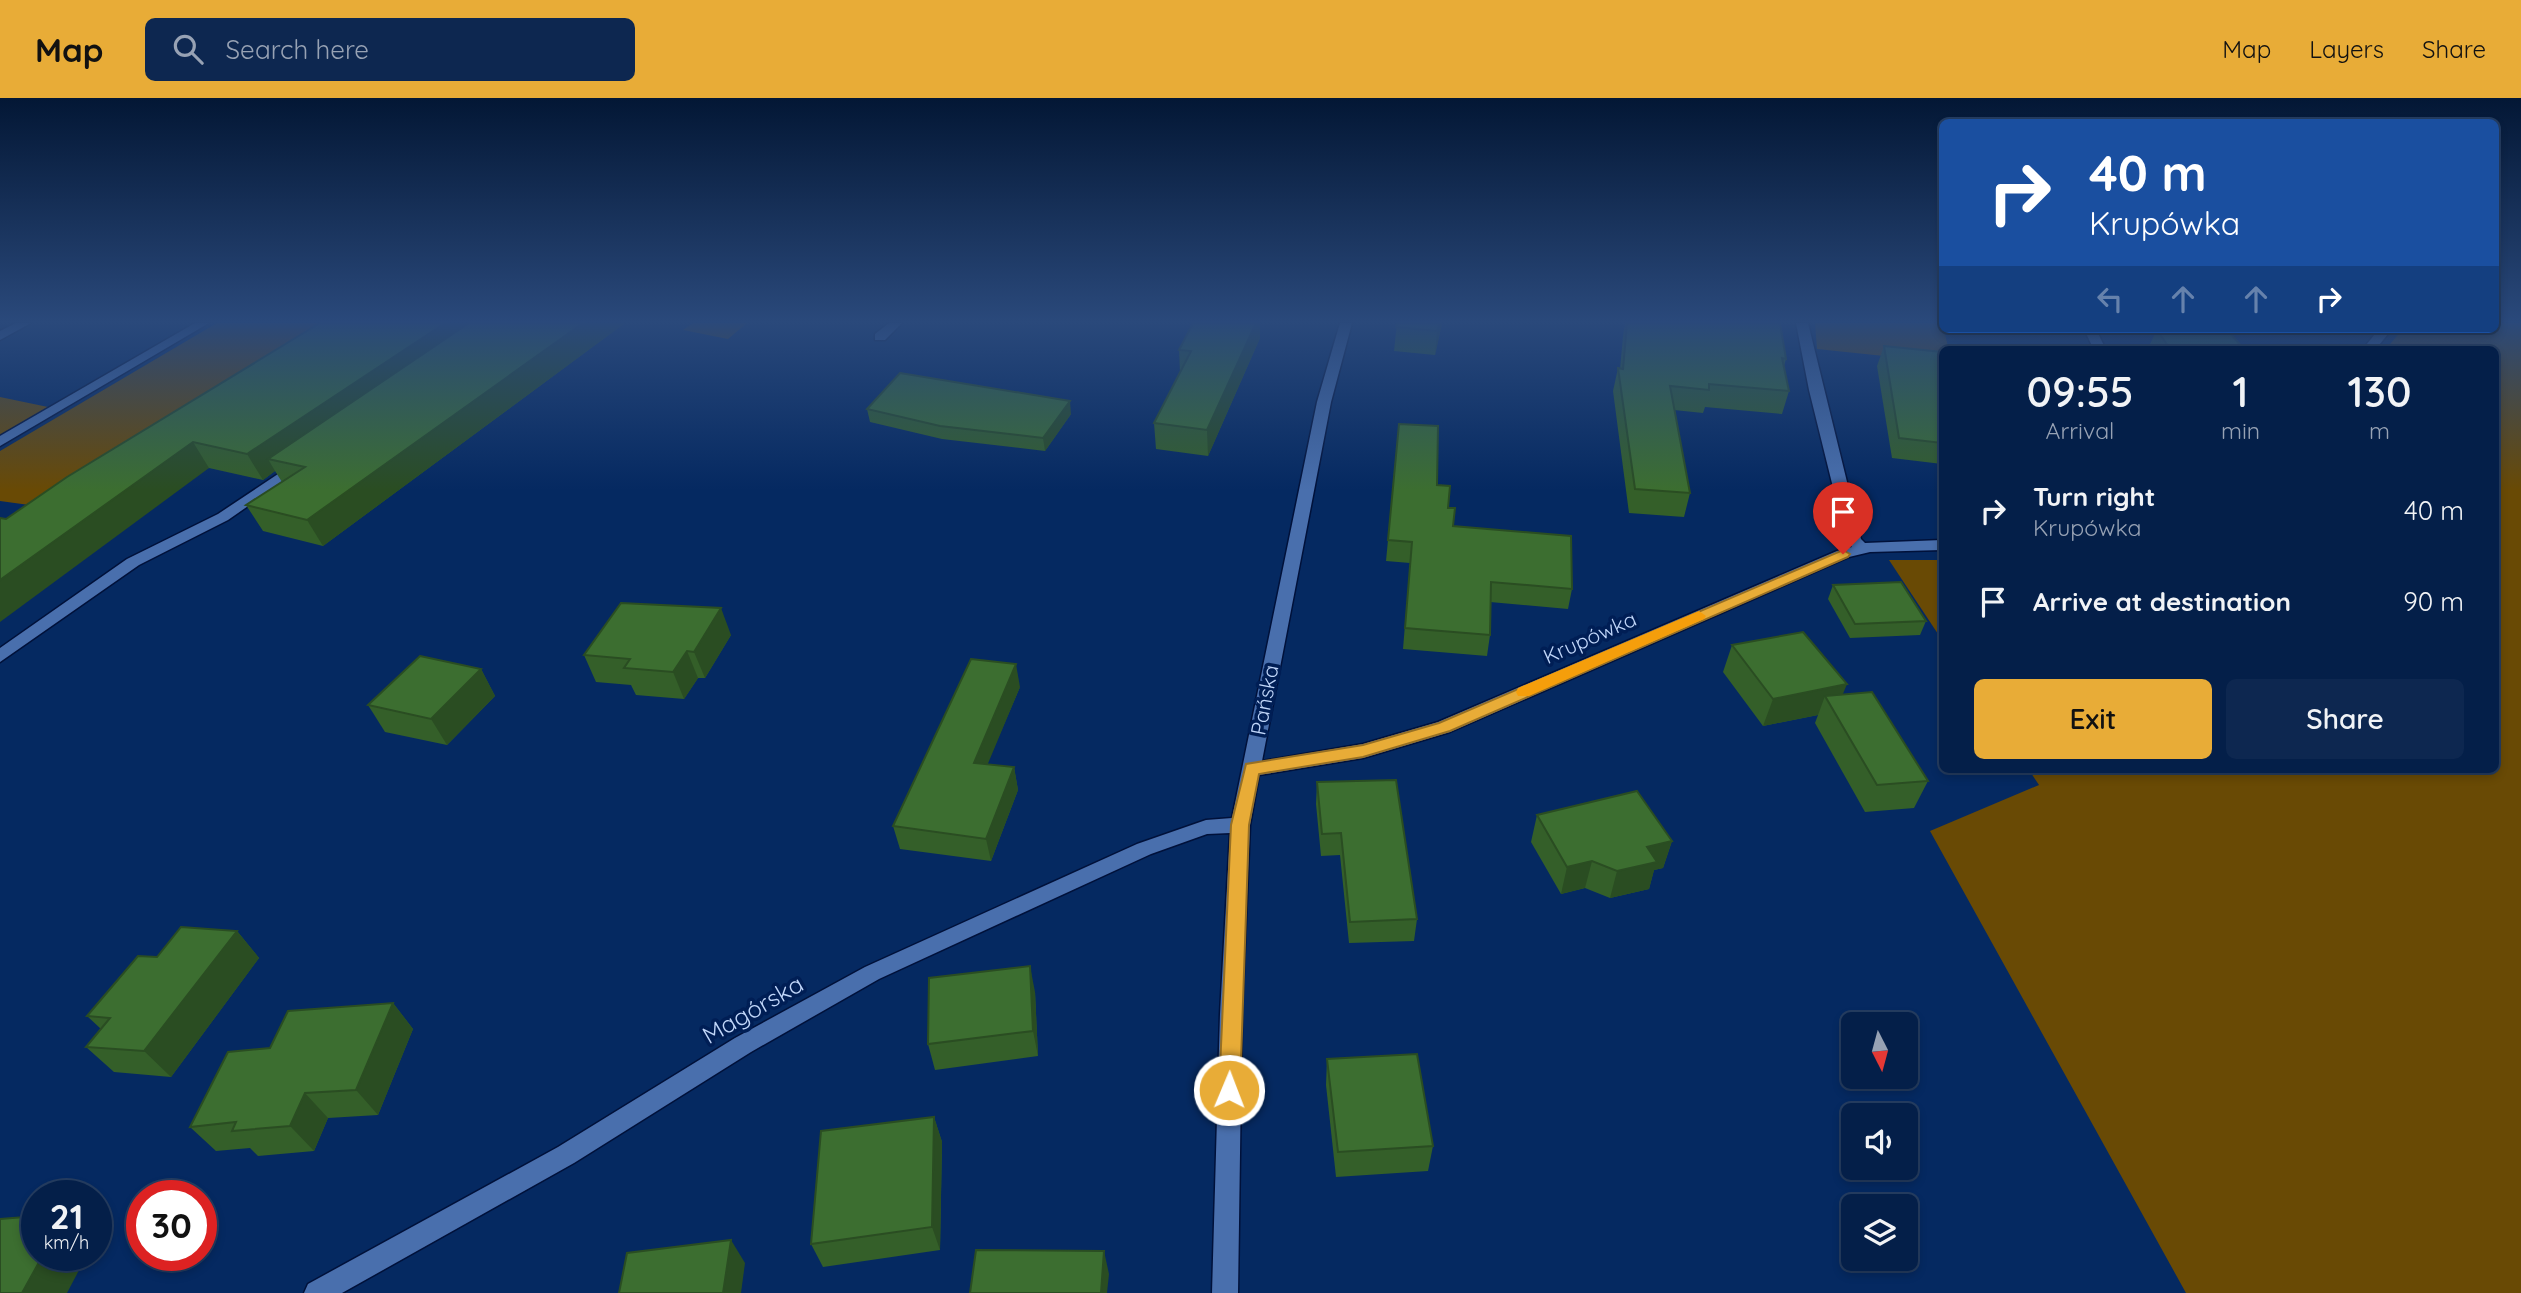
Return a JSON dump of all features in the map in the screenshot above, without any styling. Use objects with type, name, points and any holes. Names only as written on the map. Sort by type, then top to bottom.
[{"type":"street","points":[[0,442],[107,379]]},
{"type":"street","name":"Pańska","points":[[1225,1293],[1231,1014],[1240,825],[1330,379]]},
{"type":"street","points":[[1814,379],[1854,540],[1862,549]]},
{"type":"street","points":[[0,656],[133,562],[223,517],[313,455]]},
{"type":"street","name":"Krupówka","points":[[1252,769],[1363,751],[1444,727],[1811,566],[1862,549],[1939,545]]},
{"type":"street","name":"Magórska","points":[[317,1293],[555,1162],[743,1045],[872,973],[1144,849],[1206,827],[1240,825]]},
{"type":"shaded area","points":[[122,379],[252,379],[51,508],[0,501],[0,451]]},
{"type":"shaded area","points":[[2499,379],[2521,379],[2521,1293],[2186,1293],[1930,831],[2039,785],[2031,773],[2499,773]]},
{"type":"shaded area","points":[[0,397],[48,407],[0,435]]},
{"type":"shaded area","points":[[1889,560],[1939,560],[1939,635]]},
{"type":"building","points":[[228,379],[361,379],[247,454],[193,442],[0,580],[0,518],[6,519],[67,477]]},
{"type":"building","points":[[387,379],[505,379],[307,520],[246,505],[305,467],[268,459]]},
{"type":"building","points":[[895,379],[935,379],[1070,401],[1043,438],[940,426],[867,409]]},
{"type":"building","points":[[1177,379],[1230,379],[1207,430],[1154,423]]},
{"type":"building","points":[[1620,379],[1786,379],[1789,391],[1709,384],[1709,390],[1670,386],[1690,493],[1635,489]]},
{"type":"building","points":[[1889,379],[1939,379],[1939,443],[1899,438]]},
{"type":"building","points":[[1399,424],[1438,426],[1437,485],[1450,486],[1448,508],[1455,508],[1453,526],[1571,536],[1572,589],[1491,582],[1490,635],[1405,628],[1412,542],[1388,540]]},
{"type":"building","points":[[1901,582],[1926,621],[1855,624],[1833,585]]},
{"type":"building","points":[[621,603],[721,608],[694,652],[687,651],[673,672],[624,668],[630,659],[584,655]]},
{"type":"building","points":[[1803,632],[1847,684],[1773,699],[1732,645]]},
{"type":"building","points":[[420,656],[481,669],[431,719],[368,705]]},
{"type":"building","points":[[971,659],[1016,664],[974,763],[1014,767],[986,839],[893,826]]},
{"type":"building","points":[[1872,692],[1928,781],[1877,785],[1825,696]]},
{"type":"building","points":[[1396,780],[1417,919],[1350,922],[1341,833],[1322,834],[1317,782]]},
{"type":"building","points":[[1637,791],[1672,841],[1647,847],[1657,862],[1617,871],[1592,861],[1567,867],[1537,815]]},
{"type":"building","points":[[181,927],[237,931],[144,1051],[86,1047],[110,1018],[87,1016],[138,956],[157,957]]},
{"type":"building","points":[[1030,966],[1033,1031],[928,1044],[929,978]]},
{"type":"building","points":[[393,1003],[356,1090],[305,1093],[290,1126],[232,1131],[236,1122],[190,1127],[228,1052],[270,1048],[288,1011]]},
{"type":"building","points":[[1417,1054],[1433,1146],[1338,1152],[1327,1059]]},
{"type":"building","points":[[934,1117],[932,1227],[811,1244],[821,1131]]},
{"type":"building","points":[[21,1217],[21,1271],[34,1271],[22,1293],[0,1293],[0,1219]]},
{"type":"building","points":[[731,1240],[723,1293],[619,1293],[627,1253]]},
{"type":"building","points":[[976,1250],[1104,1251],[1101,1293],[970,1293]]},
{"type":"slow traffic","points":[[1524,692],[1699,616]]},
{"type":"route","points":[[1229,1090],[1240,825],[1252,769],[1363,751],[1444,727],[1843,554]]}]
